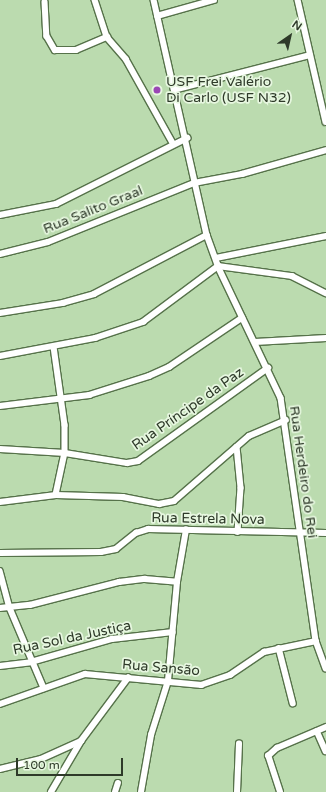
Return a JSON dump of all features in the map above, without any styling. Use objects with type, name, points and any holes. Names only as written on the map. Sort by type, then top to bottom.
[{"type":"street","points":[[95,0],[107,37],[126,59],[173,143]]},
{"type":"street","name":"Rua Herdeiro do Rei","points":[[154,0],[174,90],[187,138],[194,183],[207,235],[218,266],[281,398],[286,420],[316,641],[326,668]]},
{"type":"street","points":[[157,16],[214,0]]},
{"type":"street","points":[[298,0],[326,122]]},
{"type":"street","points":[[45,2],[49,43],[55,50],[64,52],[107,37]]},
{"type":"street","points":[[174,90],[310,55]]},
{"type":"street","points":[[0,215],[56,204],[85,192],[173,143],[187,138]]},
{"type":"street","name":"Rua Salito Graal","points":[[0,254],[48,242],[194,183],[242,174],[326,150]]},
{"type":"street","points":[[0,313],[63,303],[94,294],[207,235]]},
{"type":"street","points":[[216,258],[326,236]]},
{"type":"street","points":[[0,356],[54,347],[95,338],[143,322],[218,266],[292,276],[326,294]]},
{"type":"street","points":[[0,406],[64,399],[118,387],[169,367],[242,318]]},
{"type":"street","points":[[255,342],[326,338]]},
{"type":"street","points":[[54,347],[64,399],[65,453],[56,495]]},
{"type":"street","name":"Rua Príncipe da Paz","points":[[0,449],[65,453],[127,463],[138,461],[268,368]]},
{"type":"street","points":[[0,502],[56,495],[123,498],[159,504],[174,501],[262,429],[286,420]]},
{"type":"street","points":[[237,448],[241,488],[238,532]]},
{"type":"street","name":"Rua Estrela Nova","points":[[0,553],[101,552],[116,549],[136,533],[148,529],[326,533]]},
{"type":"street","points":[[141,792],[150,742],[168,681],[177,582],[186,530]]},
{"type":"street","points":[[0,571],[10,608],[31,662],[44,688]]},
{"type":"street","points":[[0,608],[10,608],[119,582],[145,579],[177,582]]},
{"type":"street","name":"Rua Sol da Justiça","points":[[0,666],[31,662],[112,639],[172,632]]},
{"type":"street","name":"Rua Sansão","points":[[0,704],[85,674],[168,681],[191,685],[212,682],[230,675],[264,652],[316,641]]},
{"type":"street","points":[[279,648],[294,703]]},
{"type":"street","points":[[52,792],[81,741],[128,678]]},
{"type":"street","points":[[280,792],[268,756],[277,748],[326,727]]},
{"type":"street","points":[[317,731],[326,751]]},
{"type":"street","points":[[0,769],[42,759],[81,741]]},
{"type":"street","points":[[238,792],[239,744]]},
{"type":"street","points":[[114,792],[118,783]]},
{"type":"place","name":"USF Frei Valério Di Carlo (USF N32)","points":[[157,90]]}]
